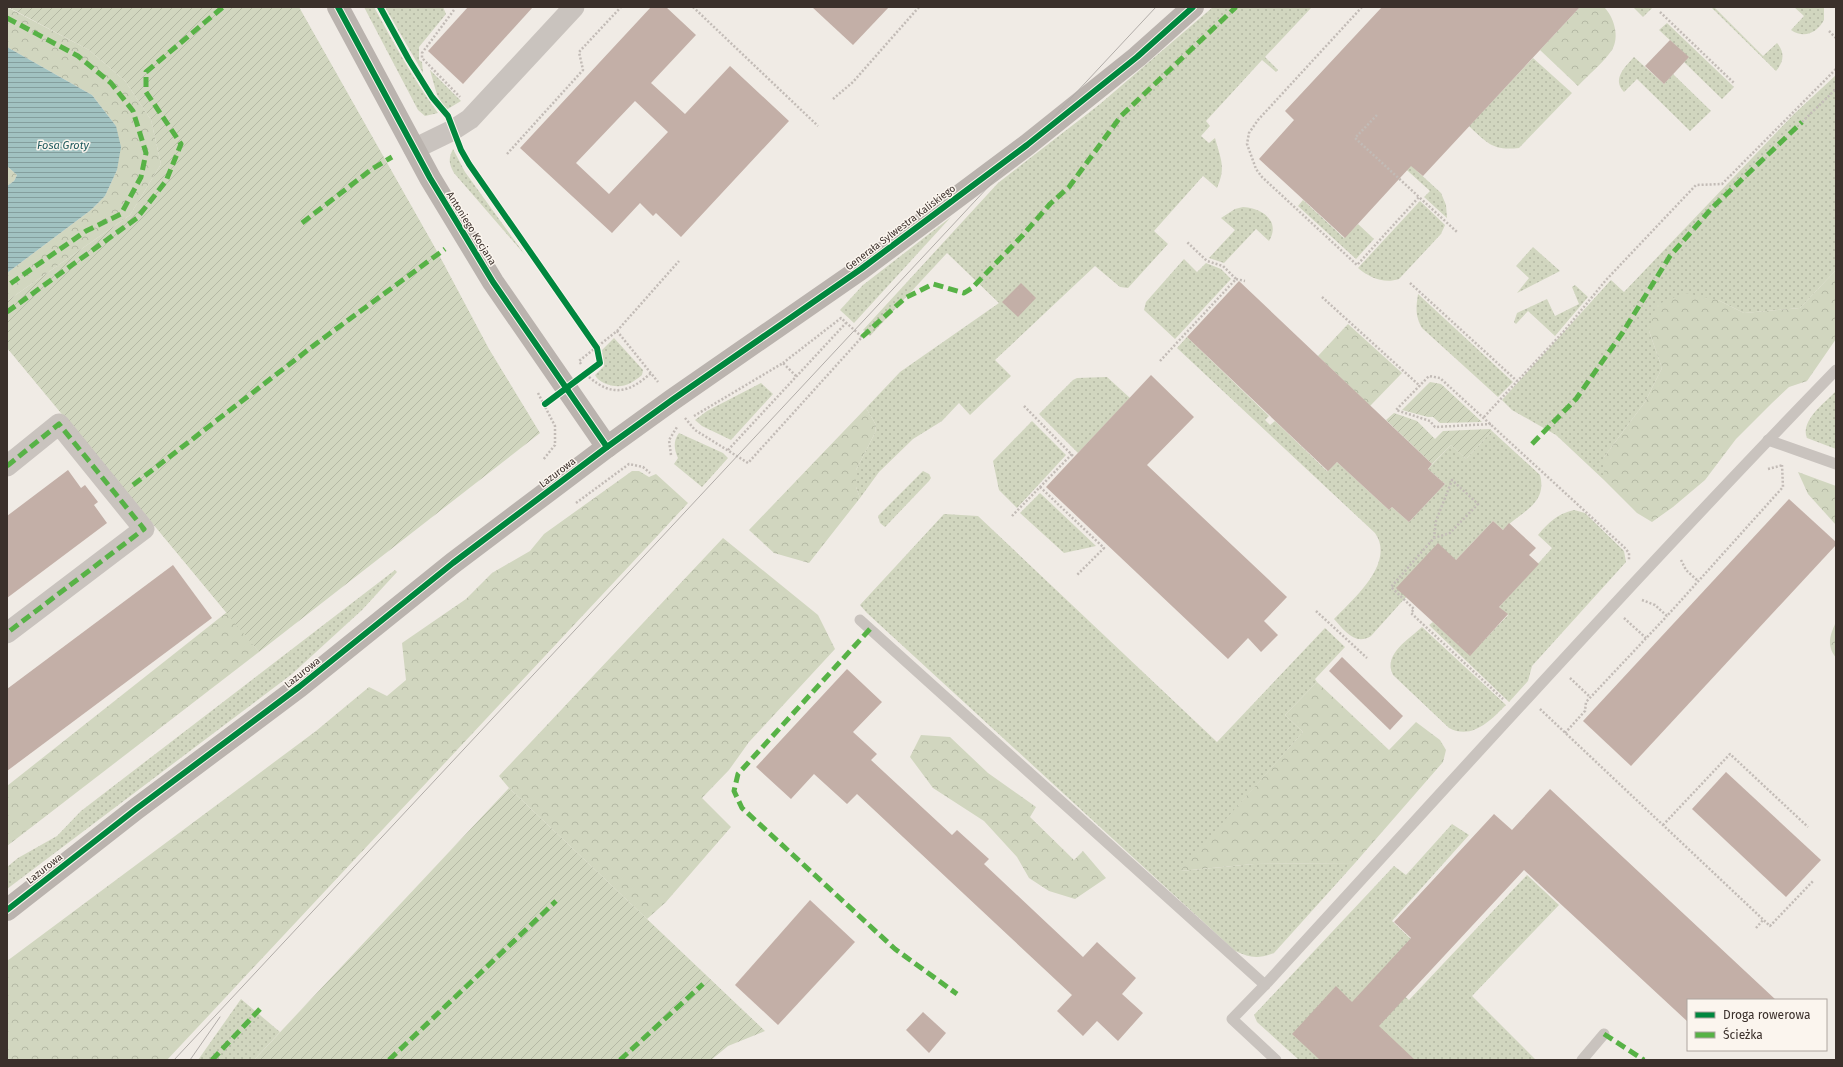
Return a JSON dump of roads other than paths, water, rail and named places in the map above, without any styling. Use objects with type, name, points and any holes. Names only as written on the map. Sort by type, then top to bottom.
[{"type":"street","name":"Antoniego Kocjana","points":[[338,7],[430,178],[493,282],[607,447]]},
{"type":"street","points":[[414,149],[453,130],[470,119],[574,7]]},
{"type":"street","name":"Generała Sylwestra Kaliskiego","points":[[607,447],[666,404],[861,269],[1020,150],[1137,57],[1193,7]]},
{"type":"street","points":[[7,466],[59,424],[144,529],[7,633]]},
{"type":"street","name":"Lazurowa","points":[[7,910],[130,814],[299,687],[453,563],[607,447]]},
{"type":"lane","points":[[1276,1060],[1232,1018],[1265,985],[1551,672],[1768,440],[1836,370]]},
{"type":"lane","points":[[1768,440],[1836,464]]},
{"type":"lane","points":[[860,620],[1265,985]]},
{"type":"lane","points":[[1582,1060],[1604,1034]]},
{"type":"water","name":"Fosa Groty","points":[[7,47],[92,95],[116,126],[121,147],[117,170],[105,196],[91,210],[7,273],[7,186],[14,181],[17,175],[7,166]]},
{"type":"tram line","points":[[174,1060],[1156,7]]},
{"type":"tram line","points":[[190,1060],[220,1017]]}]
